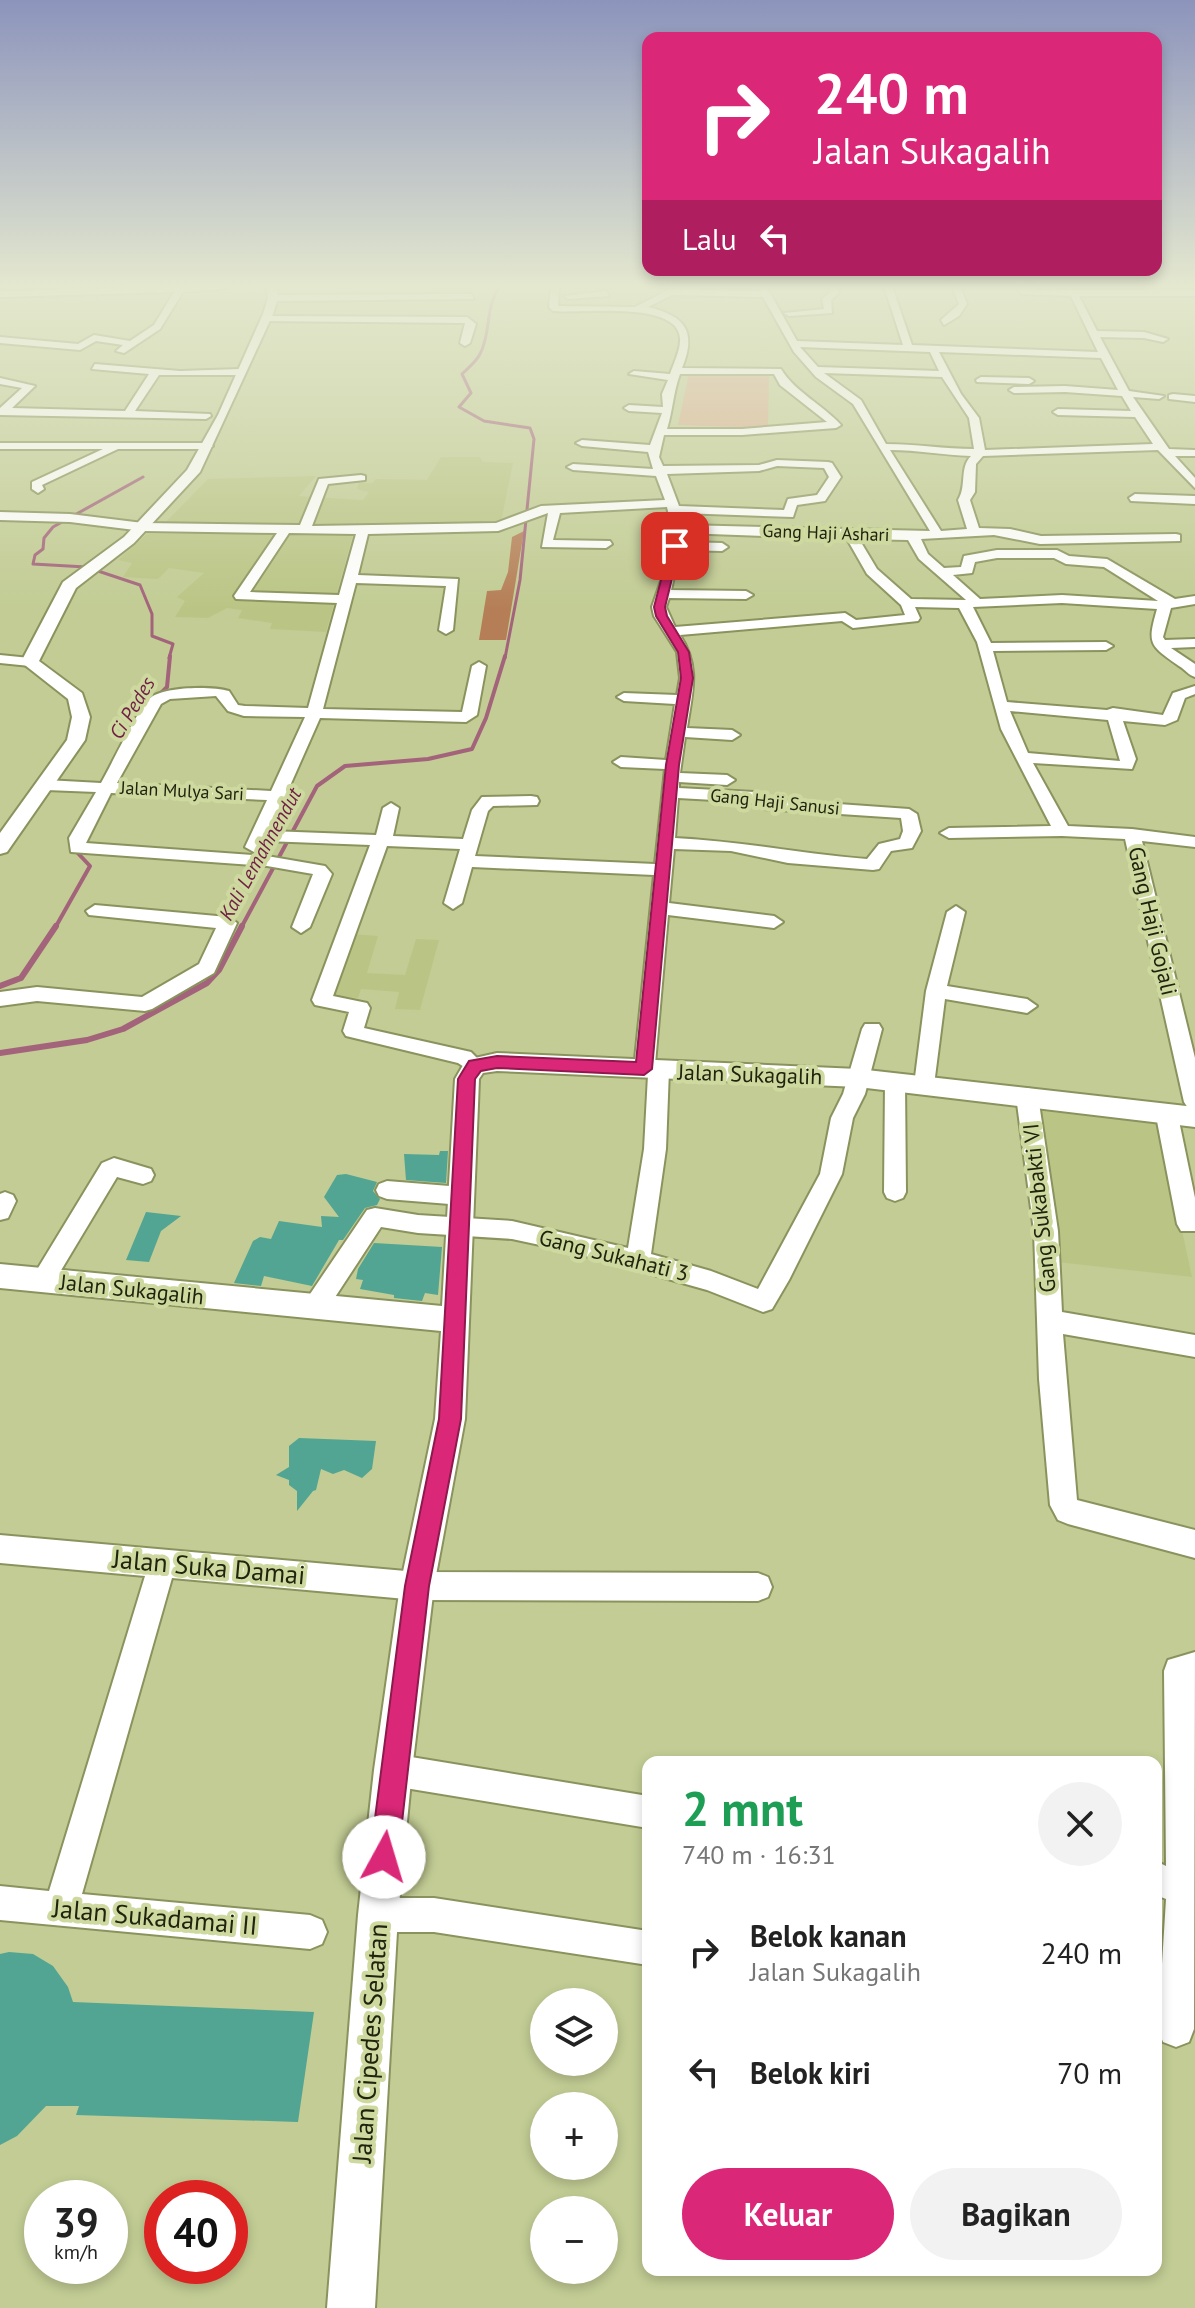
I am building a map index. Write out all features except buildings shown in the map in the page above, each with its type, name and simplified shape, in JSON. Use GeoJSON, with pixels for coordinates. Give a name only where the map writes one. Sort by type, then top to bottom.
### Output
{"type":"FeatureCollection","features":[{"type":"Feature","properties":{"kind":"street"},"geometry":{"type":"LineString","coordinates":[[1,411],[21,394]]}},
{"type":"Feature","properties":{"kind":"street"},"geometry":{"type":"LineString","coordinates":[[127,415],[141,394]]}},
{"type":"Feature","properties":{"kind":"street"},"geometry":{"type":"LineString","coordinates":[[30,662],[69,585],[143,527],[183,479],[193,472],[200,446],[224,394]]}},
{"type":"Feature","properties":{"kind":"street"},"geometry":{"type":"LineString","coordinates":[[638,1261],[653,1164],[650,979],[672,779],[685,700],[687,662],[661,616],[662,594],[668,581],[678,529],[661,471],[653,457],[668,410],[667,394]]}},
{"type":"Feature","properties":{"kind":"street"},"geometry":{"type":"LineString","coordinates":[[582,443],[836,425],[800,394]]}},
{"type":"Feature","properties":{"kind":"street"},"geometry":{"type":"LineString","coordinates":[[846,394],[857,402],[938,535]]}},
{"type":"Feature","properties":{"kind":"street"},"geometry":{"type":"LineString","coordinates":[[955,394],[974,418],[980,453]]}},
{"type":"Feature","properties":{"kind":"street"},"geometry":{"type":"LineString","coordinates":[[1125,394],[1164,449],[1195,485]]}},
{"type":"Feature","properties":{"kind":"street"},"geometry":{"type":"LineString","coordinates":[[1145,394],[1159,396]]}},
{"type":"Feature","properties":{"kind":"street"},"geometry":{"type":"LineString","coordinates":[[1173,397],[1195,399]]}},
{"type":"Feature","properties":{"kind":"street"},"geometry":{"type":"LineString","coordinates":[[629,408],[668,410]]}},
{"type":"Feature","properties":{"kind":"street"},"geometry":{"type":"LineString","coordinates":[[1,411],[31,417],[213,416]]}},
{"type":"Feature","properties":{"kind":"street"},"geometry":{"type":"LineString","coordinates":[[1058,412],[1138,414]]}},
{"type":"Feature","properties":{"kind":"street"},"geometry":{"type":"LineString","coordinates":[[0,436],[11,437],[0,446]]}},
{"type":"Feature","properties":{"kind":"street"},"geometry":{"type":"LineString","coordinates":[[658,439],[722,439]]}},
{"type":"Feature","properties":{"kind":"street"},"geometry":{"type":"LineString","coordinates":[[38,489],[36,484],[55,474],[122,445]]}},
{"type":"Feature","properties":{"kind":"street"},"geometry":{"type":"LineString","coordinates":[[0,446],[200,446]]}},
{"type":"Feature","properties":{"kind":"street"},"geometry":{"type":"LineString","coordinates":[[882,447],[929,447],[941,452],[980,453],[1041,449],[1164,449],[1195,453]]}},
{"type":"Feature","properties":{"kind":"street"},"geometry":{"type":"LineString","coordinates":[[974,532],[965,498],[969,492],[970,463],[980,453]]}},
{"type":"Feature","properties":{"kind":"street"},"geometry":{"type":"LineString","coordinates":[[0,516],[66,518],[143,527],[284,531],[498,527],[524,515],[548,510],[673,506],[789,514],[792,502],[821,498],[835,477],[828,465],[786,463],[759,468],[661,471],[573,467]]}},
{"type":"Feature","properties":{"kind":"street"},"geometry":{"type":"LineString","coordinates":[[304,530],[323,481],[361,478]]}},
{"type":"Feature","properties":{"kind":"street"},"geometry":{"type":"LineString","coordinates":[[1135,498],[1195,500]]}},
{"type":"Feature","properties":{"kind":"street"},"geometry":{"type":"LineString","coordinates":[[548,510],[546,544],[606,544]]}},
{"type":"Feature","properties":{"kind":"street","name":"Gang Haji Ashari"},"geometry":{"type":"LineString","coordinates":[[678,529],[913,536],[974,532],[1032,535],[1040,540],[1176,538]]}},
{"type":"Feature","properties":{"kind":"street"},"geometry":{"type":"LineString","coordinates":[[249,859],[268,836],[277,796],[315,712],[363,530]]}},
{"type":"Feature","properties":{"kind":"street"},"geometry":{"type":"LineString","coordinates":[[284,531],[241,596],[344,599]]}},
{"type":"Feature","properties":{"kind":"street"},"geometry":{"type":"LineString","coordinates":[[670,632],[818,618],[845,617],[853,624],[913,618],[907,603],[872,571],[850,534]]}},
{"type":"Feature","properties":{"kind":"street"},"geometry":{"type":"LineString","coordinates":[[913,536],[915,544],[940,572],[961,583],[986,647],[1001,706],[1023,757],[1062,831]]}},
{"type":"Feature","properties":{"kind":"street"},"geometry":{"type":"LineString","coordinates":[[675,546],[722,547]]}},
{"type":"Feature","properties":{"kind":"street"},"geometry":{"type":"LineString","coordinates":[[940,572],[967,570],[969,559],[992,554],[1057,554],[1066,560],[1107,563],[1167,604]]}},
{"type":"Feature","properties":{"kind":"street"},"geometry":{"type":"LineString","coordinates":[[351,579],[450,581],[453,583],[446,630]]}},
{"type":"Feature","properties":{"kind":"street"},"geometry":{"type":"LineString","coordinates":[[662,594],[746,595]]}},
{"type":"Feature","properties":{"kind":"street"},"geometry":{"type":"LineString","coordinates":[[971,609],[1062,599],[1167,604],[1195,600]]}},
{"type":"Feature","properties":{"kind":"street"},"geometry":{"type":"LineString","coordinates":[[907,603],[971,609],[1011,617]]}},
{"type":"Feature","properties":{"kind":"street"},"geometry":{"type":"LineString","coordinates":[[1167,604],[1156,637],[1174,660],[1191,667],[1195,673]]}},
{"type":"Feature","properties":{"kind":"street"},"geometry":{"type":"LineString","coordinates":[[1159,644],[1195,643]]}},
{"type":"Feature","properties":{"kind":"street"},"geometry":{"type":"LineString","coordinates":[[986,647],[1106,646]]}},
{"type":"Feature","properties":{"kind":"street"},"geometry":{"type":"LineString","coordinates":[[0,659],[30,662],[70,691],[80,706],[80,731],[76,740],[0,848]]}},
{"type":"Feature","properties":{"kind":"street"},"geometry":{"type":"LineString","coordinates":[[301,927],[323,874],[321,870],[249,859],[77,848],[78,838],[155,701],[180,694],[221,693],[233,708],[244,711],[467,717],[479,666]]}},
{"type":"Feature","properties":{"kind":"street"},"geometry":{"type":"LineString","coordinates":[[1001,706],[1113,713],[1144,720],[1165,720],[1172,717],[1174,701],[1179,695],[1195,690]]}},
{"type":"Feature","properties":{"kind":"street"},"geometry":{"type":"LineString","coordinates":[[624,697],[685,700]]}},
{"type":"Feature","properties":{"kind":"street"},"geometry":{"type":"LineString","coordinates":[[1023,757],[1126,766],[1128,759],[1113,713]]}},
{"type":"Feature","properties":{"kind":"street"},"geometry":{"type":"LineString","coordinates":[[680,732],[732,735]]}},
{"type":"Feature","properties":{"kind":"street"},"geometry":{"type":"LineString","coordinates":[[621,762],[672,779],[727,780]]}},
{"type":"Feature","properties":{"kind":"street","name":"Gang Haji Sanusi"},"geometry":{"type":"LineString","coordinates":[[665,843],[731,846],[788,858],[873,865],[877,852],[883,847],[906,844],[912,831],[909,814],[764,804],[754,797],[672,779]]}},
{"type":"Feature","properties":{"kind":"street","name":"Jalan Mulya Sari"},"geometry":{"type":"LineString","coordinates":[[46,785],[277,796]]}},
{"type":"Feature","properties":{"kind":"street"},"geometry":{"type":"LineString","coordinates":[[453,903],[480,810],[488,801],[531,801]]}},
{"type":"Feature","properties":{"kind":"street"},"geometry":{"type":"LineString","coordinates":[[381,841],[391,808]]}},
{"type":"Feature","properties":{"kind":"street"},"geometry":{"type":"LineString","coordinates":[[949,833],[1062,831],[1132,834],[1195,842]]}},
{"type":"Feature","properties":{"kind":"street","name":"Gang Haji Gojali"},"geometry":{"type":"LineString","coordinates":[[1132,834],[1195,1102]]}},
{"type":"Feature","properties":{"kind":"street"},"geometry":{"type":"LineString","coordinates":[[268,836],[381,841],[662,870]]}},
{"type":"Feature","properties":{"kind":"street","name":"Jalan Sukagalih"},"geometry":{"type":"LineString","coordinates":[[381,841],[322,1000],[360,1008],[353,1031],[359,1034],[464,1057],[475,1066],[497,1062],[858,1078],[1195,1117]]}},
{"type":"Feature","properties":{"kind":"street"},"geometry":{"type":"LineString","coordinates":[[660,908],[774,922]]}},
{"type":"Feature","properties":{"kind":"street"},"geometry":{"type":"LineString","coordinates":[[0,999],[33,994],[137,1005],[150,1003],[207,968],[228,923],[95,911]]}},
{"type":"Feature","properties":{"kind":"street"},"geometry":{"type":"LineString","coordinates":[[924,1085],[936,991],[956,912]]}},
{"type":"Feature","properties":{"kind":"street"},"geometry":{"type":"LineString","coordinates":[[936,991],[1027,1006]]}},
{"type":"Feature","properties":{"kind":"street"},"geometry":{"type":"LineString","coordinates":[[858,1078],[872,1029]]}},
{"type":"Feature","properties":{"kind":"street","name":"Jalan Cipedes Selatan"},"geometry":{"type":"LineString","coordinates":[[351,2308],[378,1915],[417,1586],[450,1419],[467,1079],[475,1066]]}},
{"type":"Feature","properties":{"kind":"street","name":"Gang Sukahati 3"},"geometry":{"type":"LineString","coordinates":[[315,1307],[375,1217],[418,1224],[512,1230],[568,1241],[711,1281],[763,1302],[831,1174],[842,1118],[858,1078]]}},
{"type":"Feature","properties":{"kind":"street"},"geometry":{"type":"LineString","coordinates":[[895,1083],[895,1192]]}},
{"type":"Feature","properties":{"kind":"street","name":"Gang Sukabakti VI"},"geometry":{"type":"LineString","coordinates":[[1027,1096],[1046,1231],[1062,1499],[1068,1511],[1195,1544]]}},
{"type":"Feature","properties":{"kind":"street"},"geometry":{"type":"LineString","coordinates":[[1167,1116],[1189,1224]]}},
{"type":"Feature","properties":{"kind":"street"},"geometry":{"type":"LineString","coordinates":[[43,1280],[110,1169],[143,1175]]}},
{"type":"Feature","properties":{"kind":"street"},"geometry":{"type":"LineString","coordinates":[[387,1190],[462,1196]]}},
{"type":"Feature","properties":{"kind":"street","name":"Jalan Sukagalih"},"geometry":{"type":"LineString","coordinates":[[0,1276],[455,1320]]}},
{"type":"Feature","properties":{"kind":"street"},"geometry":{"type":"LineString","coordinates":[[1050,1321],[1195,1346]]}},
{"type":"Feature","properties":{"kind":"street","name":"Jalan Suka Damai"},"geometry":{"type":"LineString","coordinates":[[0,1549],[417,1586],[758,1587]]}},
{"type":"Feature","properties":{"kind":"street"},"geometry":{"type":"LineString","coordinates":[[61,1908],[163,1562]]}},
{"type":"Feature","properties":{"kind":"street"},"geometry":{"type":"LineString","coordinates":[[1176,2029],[1179,1671],[1195,1667]]}},
{"type":"Feature","properties":{"kind":"street"},"geometry":{"type":"LineString","coordinates":[[393,1770],[642,1811]]}},
{"type":"Feature","properties":{"kind":"street","name":"Jalan Sukadamai II"},"geometry":{"type":"LineString","coordinates":[[0,1903],[310,1932]]}},
{"type":"Feature","properties":{"kind":"street"},"geometry":{"type":"LineString","coordinates":[[378,1915],[434,1915],[642,1947]]}},
{"type":"Feature","properties":{"kind":"shaded area"},"geometry":{"type":"Polygon","coordinates":[[[685,394],[769,394],[768,428],[678,425],[685,394]]]}},
{"type":"Feature","properties":{"kind":"shaded area"},"geometry":{"type":"Polygon","coordinates":[[[441,457],[480,457],[483,462],[513,463],[501,522],[356,528],[162,526],[208,479],[316,476],[299,496],[363,500],[369,492],[357,489],[359,483],[372,483],[376,479],[427,480],[441,457]]]}},
{"type":"Feature","properties":{"kind":"shaded area"},"geometry":{"type":"Polygon","coordinates":[[[524,531],[506,640],[479,640],[487,591],[501,590],[508,572],[512,537],[524,531]]]}},
{"type":"Feature","properties":{"kind":"shaded area"},"geometry":{"type":"Polygon","coordinates":[[[147,534],[353,534],[326,632],[270,629],[272,623],[238,618],[242,610],[227,608],[208,618],[175,617],[185,601],[177,597],[204,573],[169,568],[158,579],[123,577],[132,563],[118,560],[147,534]]]}},
{"type":"Feature","properties":{"kind":"shaded area"},"geometry":{"type":"Polygon","coordinates":[[[351,934],[378,936],[367,973],[405,975],[416,939],[439,940],[420,1010],[395,1009],[399,992],[361,989],[358,998],[330,996],[351,934]]]}},
{"type":"Feature","properties":{"kind":"shaded area"},"geometry":{"type":"Polygon","coordinates":[[[1021,1109],[1159,1123],[1192,1277],[1039,1260],[1021,1109]]]}},
{"type":"Feature","properties":{"kind":"waterway","name":"Kali Lemahnendut"},"geometry":{"type":"LineString","coordinates":[[470,394],[459,407],[484,421],[530,428],[534,439],[520,580],[505,658]]}},
{"type":"Feature","properties":{"kind":"waterway","name":"Ci Pedes"},"geometry":{"type":"LineString","coordinates":[[143,477],[53,527],[44,538],[43,549],[35,555],[33,564],[86,567],[140,585],[152,614],[152,636],[173,644],[169,658]]}},
{"type":"Feature","properties":{"kind":"waterway","name":"Ci Pedes"},"geometry":{"type":"LineString","coordinates":[[157,697],[167,687],[170,656]]}},
{"type":"Feature","properties":{"kind":"waterway","name":"Kali Lemahnendut"},"geometry":{"type":"LineString","coordinates":[[241,928],[317,786],[345,766],[428,759],[472,749],[486,718],[505,656]]}},
{"type":"Feature","properties":{"kind":"waterway","name":"Ci Pedes"},"geometry":{"type":"LineString","coordinates":[[55,928],[90,866],[73,848]]}},
{"type":"Feature","properties":{"kind":"waterway","name":"Ci Pedes"},"geometry":{"type":"LineString","coordinates":[[0,986],[21,978],[56,926]]}},
{"type":"Feature","properties":{"kind":"waterway","name":"Kali Lemahnendut"},"geometry":{"type":"LineString","coordinates":[[0,1053],[87,1040],[123,1029],[207,983],[219,970],[242,926]]}},
{"type":"Feature","properties":{"kind":"route"},"geometry":{"type":"LineString","coordinates":[[384,1857],[417,1586],[450,1419],[467,1079],[475,1066],[497,1062],[644,1069],[650,979],[660,919],[673,765],[687,678],[684,652],[661,616],[659,607],[675,546]]}}]}
